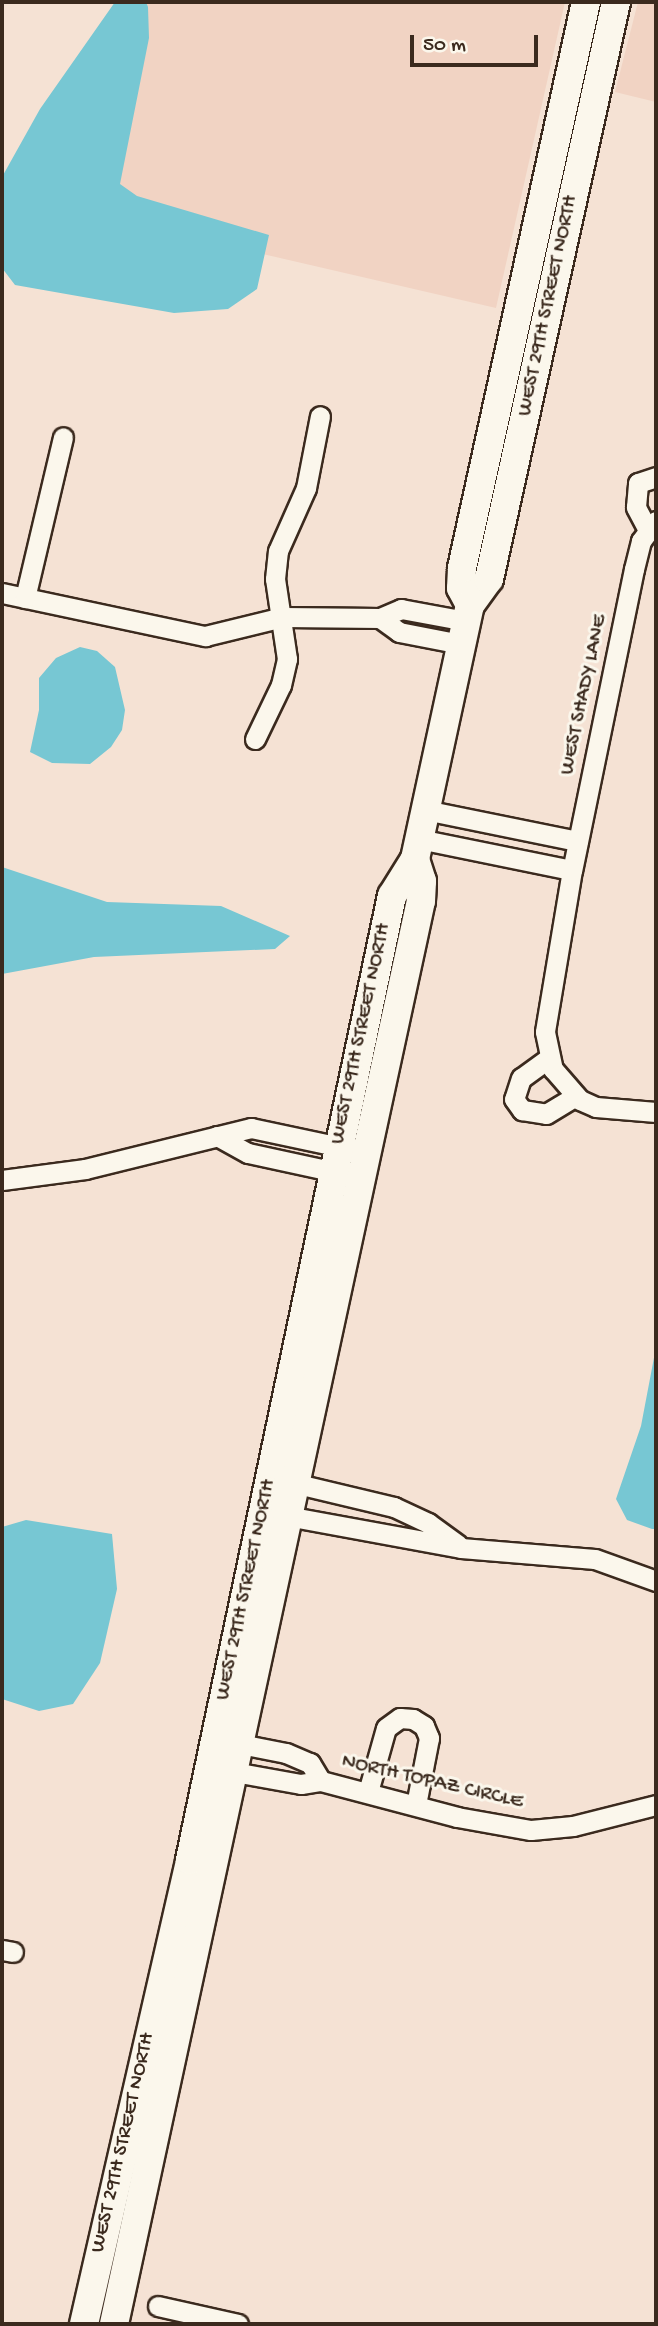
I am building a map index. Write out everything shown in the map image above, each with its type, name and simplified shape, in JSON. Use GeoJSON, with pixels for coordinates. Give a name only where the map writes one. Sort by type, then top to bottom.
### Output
{"type":"FeatureCollection","features":[{"type":"Feature","properties":{"kind":"main road","name":"WEST 29TH STREET NORTH"},"geometry":{"type":"LineString","coordinates":[[114,2324],[138,2146],[276,1514],[349,1161],[421,901],[422,881],[417,849],[466,623],[489,579],[556,205],[586,2]]}},
{"type":"Feature","properties":{"kind":"main road","name":"WEST 29TH STREET NORTH"},"geometry":{"type":"LineString","coordinates":[[556,205],[616,2]]}},
{"type":"Feature","properties":{"kind":"main road","name":"WEST 29TH STREET NORTH"},"geometry":{"type":"LineString","coordinates":[[84,2324],[138,2146]]}},
{"type":"Feature","properties":{"kind":"street"},"geometry":{"type":"LineString","coordinates":[[255,739],[281,685],[287,659],[283,617],[275,579],[278,551],[306,488],[320,416]]}},
{"type":"Feature","properties":{"kind":"street"},"geometry":{"type":"LineString","coordinates":[[25,598],[63,437]]}},
{"type":"Feature","properties":{"kind":"street"},"geometry":{"type":"LineString","coordinates":[[652,526],[636,507],[638,483],[656,477]]}},
{"type":"Feature","properties":{"kind":"street","name":"WEST SHADY LANE"},"geometry":{"type":"LineString","coordinates":[[549,1058],[547,1010],[572,870],[634,569],[652,526]]}},
{"type":"Feature","properties":{"kind":"street"},"geometry":{"type":"LineString","coordinates":[[2,593],[205,636],[283,617],[380,618],[401,609],[466,623]]}},
{"type":"Feature","properties":{"kind":"street"},"geometry":{"type":"LineString","coordinates":[[425,810],[578,841]]}},
{"type":"Feature","properties":{"kind":"street"},"geometry":{"type":"LineString","coordinates":[[417,849],[572,870]]}},
{"type":"Feature","properties":{"kind":"street"},"geometry":{"type":"LineString","coordinates":[[576,1096],[546,1114],[522,1110],[514,1099],[521,1078],[549,1058],[576,1096],[596,1107],[656,1112]]}},
{"type":"Feature","properties":{"kind":"street"},"geometry":{"type":"LineString","coordinates":[[2,1180],[85,1170],[251,1128],[285,1135],[349,1161]]}},
{"type":"Feature","properties":{"kind":"street"},"geometry":{"type":"LineString","coordinates":[[279,1160],[285,1135]]}},
{"type":"Feature","properties":{"kind":"street"},"geometry":{"type":"LineString","coordinates":[[216,1136],[248,1153],[279,1160],[349,1161]]}},
{"type":"Feature","properties":{"kind":"street"},"geometry":{"type":"LineString","coordinates":[[283,1481],[394,1507],[428,1523],[461,1548]]}},
{"type":"Feature","properties":{"kind":"street"},"geometry":{"type":"LineString","coordinates":[[276,1514],[461,1548],[595,1559],[656,1581]]}},
{"type":"Feature","properties":{"kind":"street"},"geometry":{"type":"LineString","coordinates":[[368,1792],[386,1728],[400,1718],[413,1719],[424,1726],[429,1738],[416,1805]]}},
{"type":"Feature","properties":{"kind":"street","name":"NORTH TOPAZ CIRCLE"},"geometry":{"type":"LineString","coordinates":[[226,1741],[310,1763],[321,1781]]}},
{"type":"Feature","properties":{"kind":"street","name":"NORTH TOPAZ CIRCLE"},"geometry":{"type":"LineString","coordinates":[[220,1769],[301,1784],[321,1781],[531,1830],[573,1826],[656,1805]]}},
{"type":"Feature","properties":{"kind":"street"},"geometry":{"type":"LineString","coordinates":[[158,2306],[237,2324]]}},
{"type":"Feature","properties":{"kind":"shaded area"},"geometry":{"type":"Polygon","coordinates":[[[137,2],[565,2],[496,308],[90,214],[137,2]]]}},
{"type":"Feature","properties":{"kind":"shaded area"},"geometry":{"type":"Polygon","coordinates":[[[638,2],[656,2],[656,102],[615,92],[638,2]]]}},
{"type":"Feature","properties":{"kind":"water"},"geometry":{"type":"Polygon","coordinates":[[[115,2],[146,2],[149,38],[120,184],[137,196],[269,235],[257,289],[228,309],[174,313],[15,285],[2,268],[2,177],[40,109],[115,2]]]}},
{"type":"Feature","properties":{"kind":"water"},"geometry":{"type":"Polygon","coordinates":[[[80,647],[97,651],[115,667],[125,710],[122,730],[111,747],[90,764],[52,763],[30,752],[39,710],[39,678],[56,658],[80,647]]]}},
{"type":"Feature","properties":{"kind":"water"},"geometry":{"type":"Polygon","coordinates":[[[2,867],[107,902],[221,906],[290,936],[275,949],[94,957],[2,974],[2,867]]]}},
{"type":"Feature","properties":{"kind":"water"},"geometry":{"type":"Polygon","coordinates":[[[656,1347],[656,1529],[652,1529],[627,1520],[616,1499],[641,1426],[656,1347]]]}},
{"type":"Feature","properties":{"kind":"water"},"geometry":{"type":"Polygon","coordinates":[[[26,1520],[112,1534],[117,1589],[100,1663],[73,1704],[39,1711],[2,1699],[2,1527],[26,1520]]]}}]}
